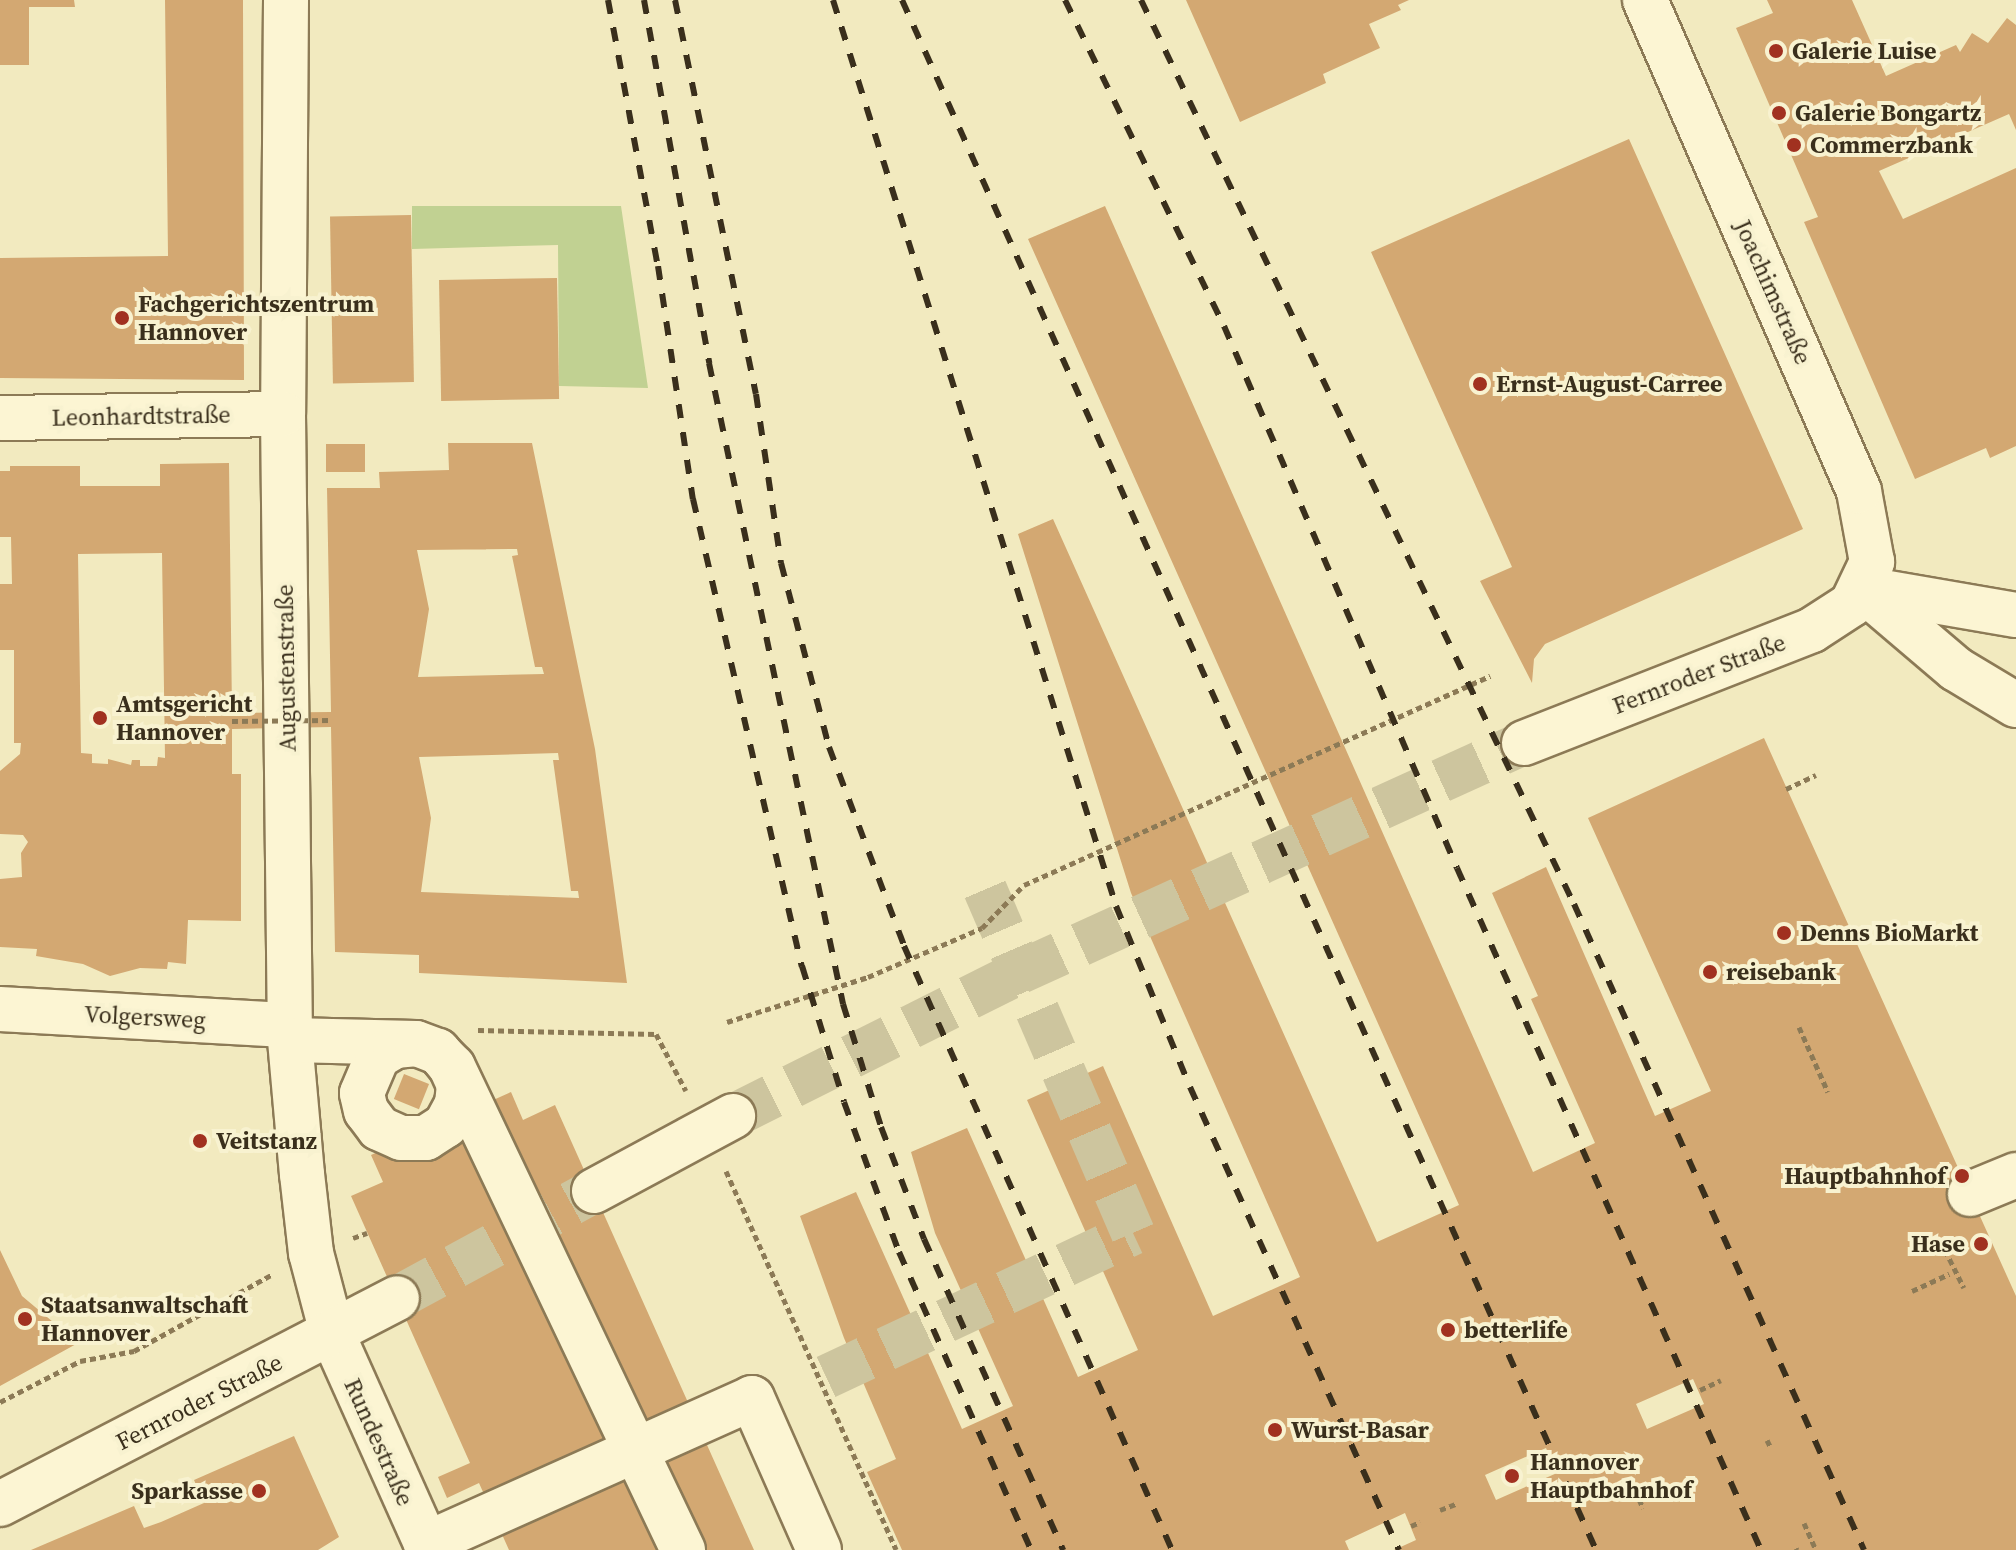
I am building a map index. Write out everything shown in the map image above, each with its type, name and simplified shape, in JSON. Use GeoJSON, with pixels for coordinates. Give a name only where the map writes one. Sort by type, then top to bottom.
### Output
{"type":"FeatureCollection","features":[{"type":"Feature","properties":{"kind":"street","name":"Augustenstraße"},"geometry":{"type":"LineString","coordinates":[[286,0],[283,414],[290,1032],[311,1253],[332,1333]]}},
{"type":"Feature","properties":{"kind":"street","name":"Joachimstraße"},"geometry":{"type":"LineString","coordinates":[[1645,0],[1859,491],[1872,562],[1862,589]]}},
{"type":"Feature","properties":{"kind":"street","name":"Leonhardtstraße"},"geometry":{"type":"LineString","coordinates":[[0,418],[283,414]]}},
{"type":"Feature","properties":{"kind":"street"},"geometry":{"type":"LineString","coordinates":[[1862,589],[2016,615]]}},
{"type":"Feature","properties":{"kind":"street"},"geometry":{"type":"LineString","coordinates":[[1862,589],[1983,690],[2016,705]]}},
{"type":"Feature","properties":{"kind":"street","name":"Fernroder Straße"},"geometry":{"type":"LineString","coordinates":[[1524,743],[1812,630],[1838,615],[1862,589]]}},
{"type":"Feature","properties":{"kind":"street","name":"Volgersweg"},"geometry":{"type":"LineString","coordinates":[[0,1009],[416,1043],[438,1051],[444,1059],[451,1067],[459,1085],[457,1104],[446,1125],[426,1138],[401,1138],[379,1128],[366,1111],[362,1093],[377,1057],[395,1046],[417,1044],[438,1052],[446,1060],[453,1067],[683,1550]]}},
{"type":"Feature","properties":{"kind":"street"},"geometry":{"type":"LineString","coordinates":[[594,1191],[720,1123]]}},
{"type":"Feature","properties":{"kind":"street"},"geometry":{"type":"LineString","coordinates":[[1970,1194],[2016,1175]]}},
{"type":"Feature","properties":{"kind":"street","name":"Fernroder Straße"},"geometry":{"type":"LineString","coordinates":[[0,1504],[397,1298]]}},
{"type":"Feature","properties":{"kind":"street","name":"Rundestraße"},"geometry":{"type":"LineString","coordinates":[[332,1333],[428,1547]]}},
{"type":"Feature","properties":{"kind":"street"},"geometry":{"type":"LineString","coordinates":[[428,1547],[752,1398],[819,1550]]}},
{"type":"Feature","properties":{"kind":"path"},"geometry":{"type":"LineString","coordinates":[[727,1022],[868,977],[982,928],[1024,885],[1490,676]]}},
{"type":"Feature","properties":{"kind":"path"},"geometry":{"type":"LineString","coordinates":[[232,721],[331,720]]}},
{"type":"Feature","properties":{"kind":"path"},"geometry":{"type":"LineString","coordinates":[[1786,789],[1816,775]]}},
{"type":"Feature","properties":{"kind":"path"},"geometry":{"type":"LineString","coordinates":[[1799,1027],[1828,1092]]}},
{"type":"Feature","properties":{"kind":"path"},"geometry":{"type":"LineString","coordinates":[[465,1029],[656,1034],[720,1123],[896,1550]]}},
{"type":"Feature","properties":{"kind":"path"},"geometry":{"type":"LineString","coordinates":[[0,1402],[80,1361],[134,1351],[311,1253],[367,1233]]}},
{"type":"Feature","properties":{"kind":"path"},"geometry":{"type":"LineString","coordinates":[[1945,1250],[1964,1288]]}},
{"type":"Feature","properties":{"kind":"path"},"geometry":{"type":"LineString","coordinates":[[1912,1291],[1949,1274]]}},
{"type":"Feature","properties":{"kind":"path"},"geometry":{"type":"LineString","coordinates":[[1707,1387],[1699,1390],[1721,1380]]}},
{"type":"Feature","properties":{"kind":"path"},"geometry":{"type":"LineString","coordinates":[[1767,1440],[1771,1448]]}},
{"type":"Feature","properties":{"kind":"path"},"geometry":{"type":"LineString","coordinates":[[1639,1499],[1643,1508]]}},
{"type":"Feature","properties":{"kind":"path"},"geometry":{"type":"LineString","coordinates":[[1440,1510],[1456,1504]]}},
{"type":"Feature","properties":{"kind":"path"},"geometry":{"type":"LineString","coordinates":[[1411,1526],[1420,1522]]}},
{"type":"Feature","properties":{"kind":"path"},"geometry":{"type":"LineString","coordinates":[[1804,1523],[1816,1550]]}},
{"type":"Feature","properties":{"kind":"green space"},"geometry":{"type":"Polygon","coordinates":[[[412,206],[621,206],[648,388],[559,386],[558,245],[412,249],[412,206]]]}},
{"type":"Feature","properties":{"kind":"building"},"geometry":{"type":"Polygon","coordinates":[[[0,0],[74,0],[75,7],[29,7],[29,65],[0,65],[0,0]]]}},
{"type":"Feature","properties":{"kind":"building","name":"Fachgerichtszentrum Hannover"},"geometry":{"type":"Polygon","coordinates":[[[165,0],[243,0],[244,380],[0,378],[0,258],[168,256],[165,0]]]}},
{"type":"Feature","properties":{"kind":"building"},"geometry":{"type":"Polygon","coordinates":[[[1186,0],[1409,0],[1398,5],[1401,10],[1369,24],[1380,48],[1323,74],[1326,83],[1240,122],[1186,0]]]}},
{"type":"Feature","properties":{"kind":"building"},"geometry":{"type":"Polygon","coordinates":[[[1767,0],[1852,0],[1886,76],[1956,45],[1960,52],[1972,33],[1988,43],[2007,18],[2016,25],[2016,130],[2009,114],[1879,171],[1903,219],[2016,168],[2016,446],[1990,458],[1986,448],[1915,479],[1804,222],[1818,217],[1736,28],[1773,13],[1767,0]]]}},
{"type":"Feature","properties":{"kind":"building","name":"Ernst-August-Carree"},"geometry":{"type":"Polygon","coordinates":[[[1629,139],[1803,529],[1545,644],[1534,659],[1532,683],[1480,581],[1512,567],[1371,252],[1629,139]]]}},
{"type":"Feature","properties":{"kind":"building"},"geometry":{"type":"Polygon","coordinates":[[[1105,206],[1533,1172],[1595,1143],[1531,999],[1538,996],[1492,893],[1546,867],[1655,1116],[1711,1091],[1588,818],[1764,738],[2016,1296],[2016,1550],[1394,1550],[1416,1540],[1405,1513],[1345,1541],[1349,1550],[902,1550],[867,1472],[896,1459],[844,1338],[800,1216],[856,1192],[962,1429],[1013,1406],[935,1233],[911,1152],[967,1128],[1078,1377],[1138,1350],[1027,1100],[1103,1066],[1213,1316],[1300,1277],[1131,893],[1018,534],[1053,519],[1377,1242],[1459,1205],[1028,239],[1105,206]],[[1693,1379],[1636,1404],[1647,1429],[1704,1404],[1693,1379]],[[1546,1448],[1485,1475],[1496,1500],[1557,1473],[1546,1448]]]}},
{"type":"Feature","properties":{"kind":"building"},"geometry":{"type":"Polygon","coordinates":[[[411,215],[414,382],[333,383],[330,216],[411,215]]]}},
{"type":"Feature","properties":{"kind":"building"},"geometry":{"type":"Polygon","coordinates":[[[557,278],[559,399],[441,401],[439,280],[557,278]]]}},
{"type":"Feature","properties":{"kind":"building"},"geometry":{"type":"Polygon","coordinates":[[[448,443],[532,443],[595,749],[627,983],[419,973],[419,955],[335,952],[331,727],[232,729],[232,774],[241,774],[241,921],[188,920],[186,964],[168,962],[167,969],[140,968],[110,976],[83,964],[36,956],[37,949],[0,947],[0,879],[22,877],[21,853],[28,842],[23,835],[0,834],[0,771],[20,754],[21,743],[14,743],[14,650],[0,650],[0,584],[12,584],[11,537],[0,537],[0,471],[10,471],[10,466],[80,466],[80,486],[160,486],[160,464],[229,463],[232,713],[331,712],[327,488],[380,488],[379,472],[449,470],[448,443]],[[517,549],[417,550],[429,609],[418,677],[544,674],[542,667],[535,667],[512,556],[518,555],[517,549]],[[162,553],[78,554],[81,753],[92,754],[92,763],[108,764],[108,759],[131,765],[132,760],[140,760],[140,766],[157,766],[158,757],[165,758],[162,553]],[[558,753],[419,757],[431,818],[421,892],[579,898],[578,891],[571,891],[553,760],[559,760],[558,753]]]}},
{"type":"Feature","properties":{"kind":"building"},"geometry":{"type":"Polygon","coordinates":[[[326,444],[365,444],[365,472],[326,472],[326,444]]]}},
{"type":"Feature","properties":{"kind":"building"},"geometry":{"type":"Polygon","coordinates":[[[404,1074],[429,1084],[419,1109],[394,1099],[404,1074]]]}},
{"type":"Feature","properties":{"kind":"building"},"geometry":{"type":"Polygon","coordinates":[[[511,1092],[523,1120],[555,1105],[754,1550],[509,1550],[479,1483],[447,1498],[438,1477],[470,1463],[351,1196],[383,1182],[371,1155],[511,1092]]]}},
{"type":"Feature","properties":{"kind":"building","name":"Staatsanwaltschaft Hannover"},"geometry":{"type":"Polygon","coordinates":[[[0,1250],[22,1296],[78,1343],[0,1386],[0,1250]]]}},
{"type":"Feature","properties":{"kind":"building","name":"Sparkasse"},"geometry":{"type":"Polygon","coordinates":[[[294,1436],[339,1537],[318,1550],[31,1550],[134,1506],[144,1528],[161,1522],[204,1503],[194,1480],[294,1436]]]}},
{"type":"Feature","properties":{"kind":"tunnel"},"geometry":{"type":"LineString","coordinates":[[733,1116],[1020,972],[1524,743]]}},
{"type":"Feature","properties":{"kind":"tunnel"},"geometry":{"type":"LineString","coordinates":[[826,1377],[1133,1233],[978,873]]}},
{"type":"Feature","properties":{"kind":"tunnel"},"geometry":{"type":"LineString","coordinates":[[397,1298],[594,1191]]}},
{"type":"Feature","properties":{"kind":"railway"},"geometry":{"type":"LineString","coordinates":[[608,0],[658,266],[693,499],[802,966],[844,1102],[899,1252],[1031,1550]]}},
{"type":"Feature","properties":{"kind":"railway"},"geometry":{"type":"LineString","coordinates":[[644,0],[709,363],[843,1004],[881,1127],[924,1239],[1063,1550]]}},
{"type":"Feature","properties":{"kind":"railway"},"geometry":{"type":"LineString","coordinates":[[675,0],[756,394],[781,563],[829,747],[904,946],[1172,1550]]}},
{"type":"Feature","properties":{"kind":"railway"},"geometry":{"type":"LineString","coordinates":[[833,0],[1116,906],[1190,1087],[1399,1550]]}},
{"type":"Feature","properties":{"kind":"railway"},"geometry":{"type":"LineString","coordinates":[[902,0],[1596,1550]]}},
{"type":"Feature","properties":{"kind":"railway"},"geometry":{"type":"LineString","coordinates":[[1065,0],[1224,326],[1457,868],[1761,1550]]}},
{"type":"Feature","properties":{"kind":"railway"},"geometry":{"type":"LineString","coordinates":[[1141,0],[1574,904],[1864,1550]]}},
{"type":"Feature","properties":{"kind":"place","name":"Galerie Luise"},"geometry":{"type":"Point","coordinates":[1776,51]}},
{"type":"Feature","properties":{"kind":"place","name":"Galerie Bongartz"},"geometry":{"type":"Point","coordinates":[1779,113]}},
{"type":"Feature","properties":{"kind":"place","name":"Commerzbank"},"geometry":{"type":"Point","coordinates":[1794,145]}},
{"type":"Feature","properties":{"kind":"place","name":"Fachgerichtszentrum Hannover"},"geometry":{"type":"Point","coordinates":[122,318]}},
{"type":"Feature","properties":{"kind":"place","name":"Ernst-August-Carree"},"geometry":{"type":"Point","coordinates":[1480,384]}},
{"type":"Feature","properties":{"kind":"place","name":"Amtsgericht Hannover"},"geometry":{"type":"Point","coordinates":[100,718]}},
{"type":"Feature","properties":{"kind":"place","name":"Denns BioMarkt"},"geometry":{"type":"Point","coordinates":[1784,933]}},
{"type":"Feature","properties":{"kind":"place","name":"reisebank"},"geometry":{"type":"Point","coordinates":[1710,972]}},
{"type":"Feature","properties":{"kind":"place","name":"Veitstanz"},"geometry":{"type":"Point","coordinates":[200,1141]}},
{"type":"Feature","properties":{"kind":"place","name":"Hauptbahnhof"},"geometry":{"type":"Point","coordinates":[1962,1176]}},
{"type":"Feature","properties":{"kind":"place","name":"Hase"},"geometry":{"type":"Point","coordinates":[1981,1244]}},
{"type":"Feature","properties":{"kind":"place","name":"Staatsanwaltschaft Hannover"},"geometry":{"type":"Point","coordinates":[25,1319]}},
{"type":"Feature","properties":{"kind":"place","name":"betterlife"},"geometry":{"type":"Point","coordinates":[1448,1330]}},
{"type":"Feature","properties":{"kind":"place","name":"Wurst-Basar"},"geometry":{"type":"Point","coordinates":[1275,1430]}},
{"type":"Feature","properties":{"kind":"place","name":"Hannover Hauptbahnhof"},"geometry":{"type":"Point","coordinates":[1512,1476]}},
{"type":"Feature","properties":{"kind":"place","name":"Sparkasse"},"geometry":{"type":"Point","coordinates":[259,1491]}}]}
